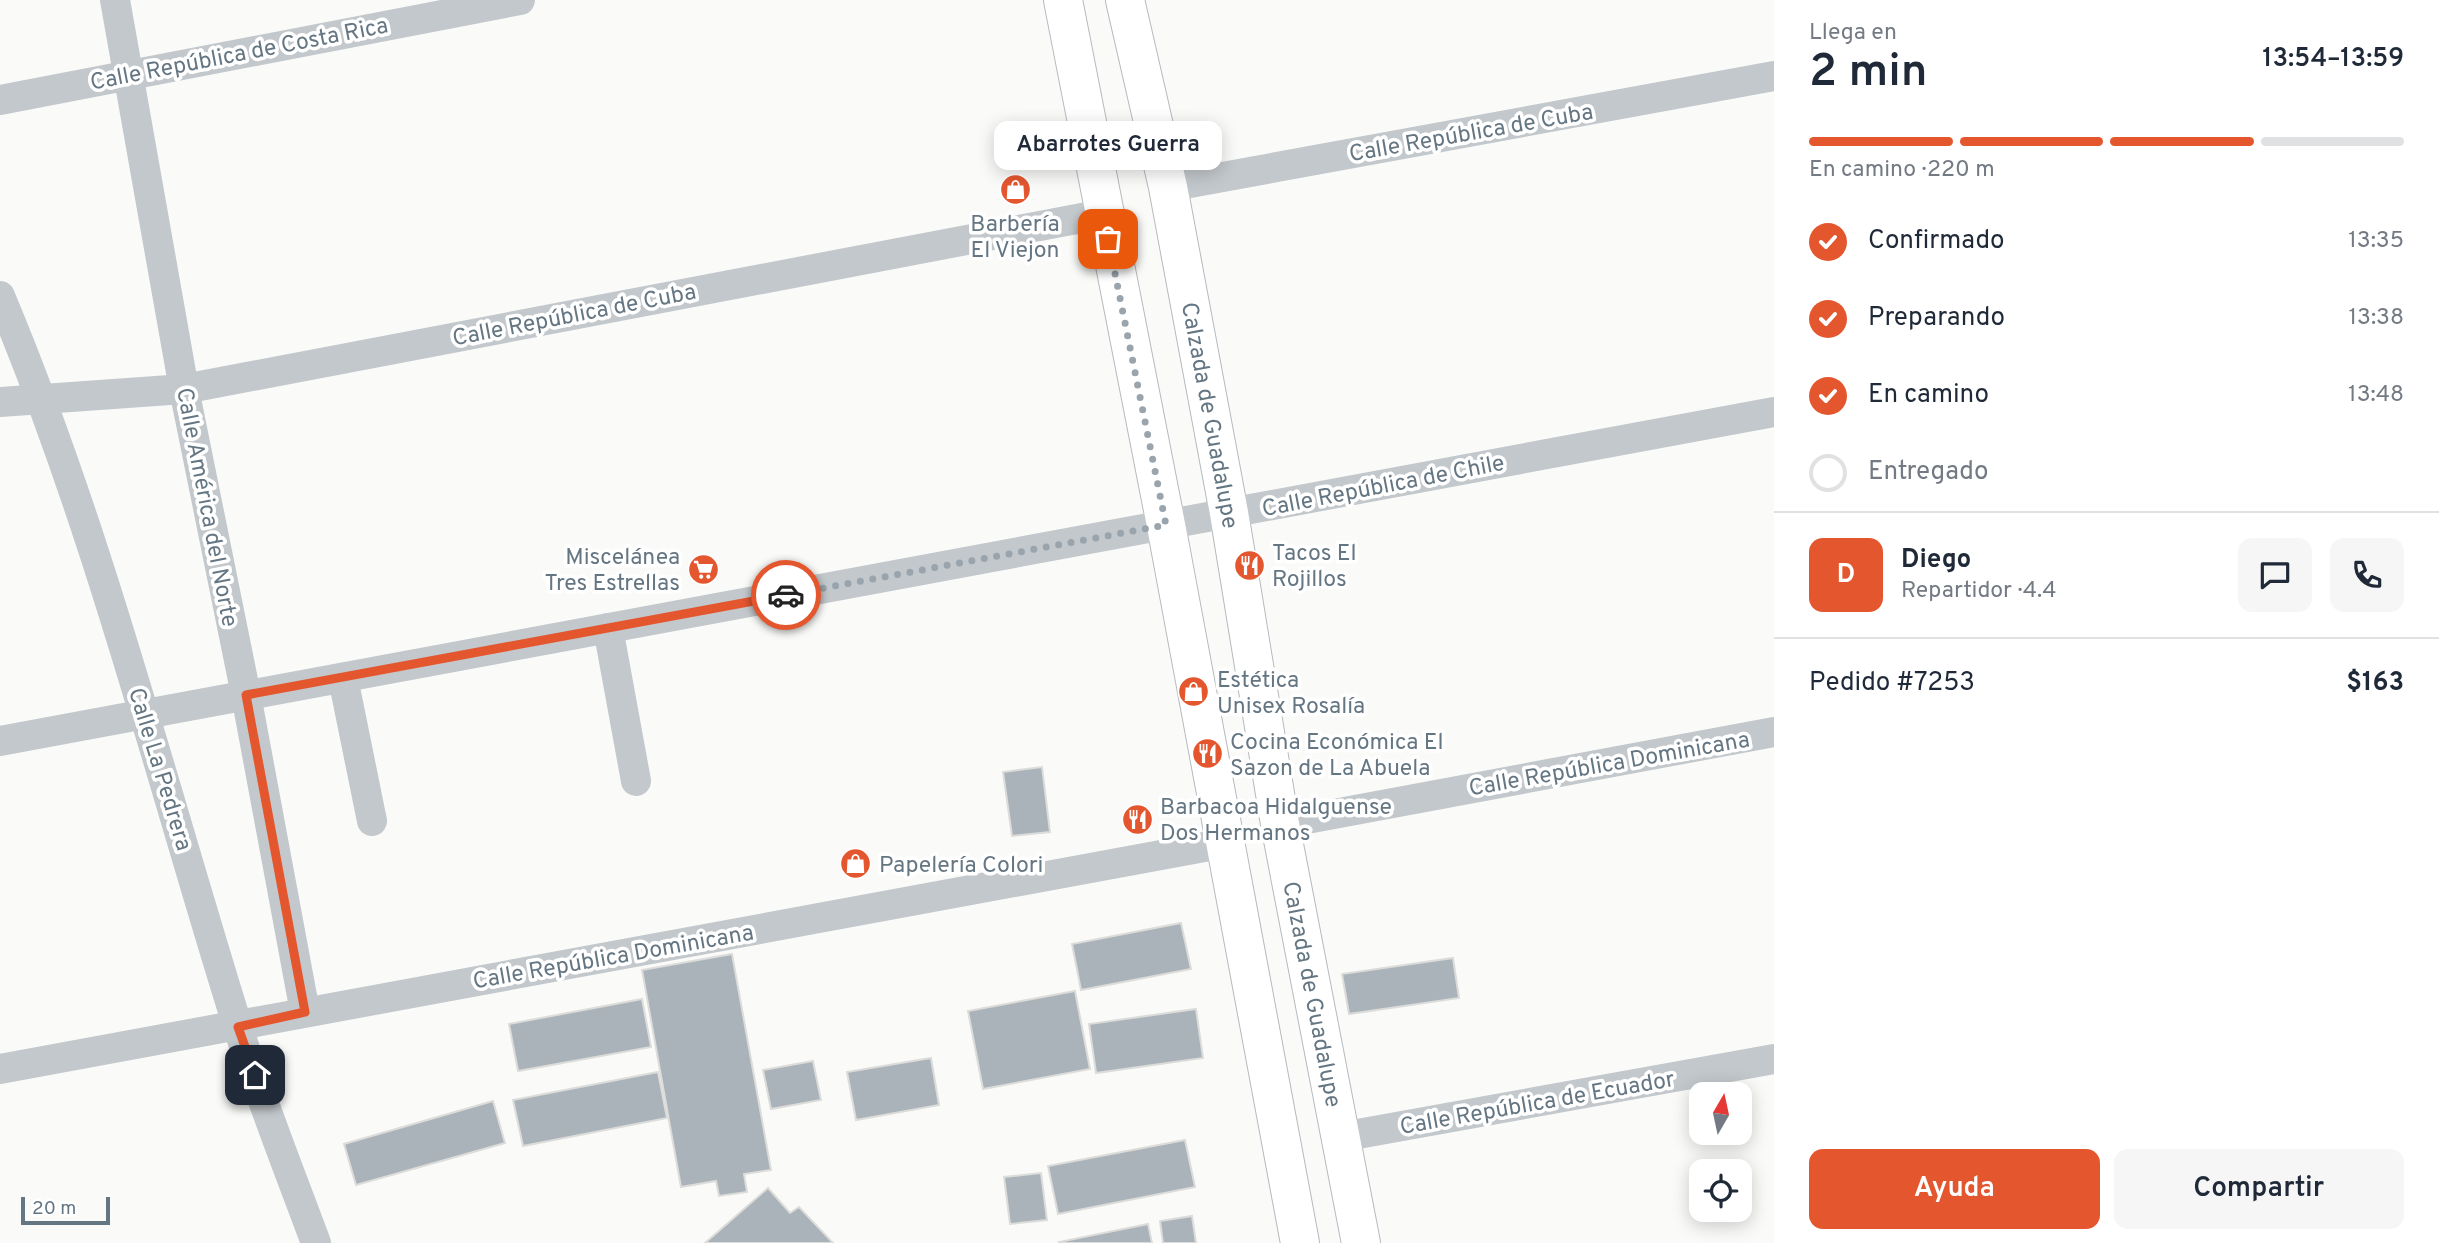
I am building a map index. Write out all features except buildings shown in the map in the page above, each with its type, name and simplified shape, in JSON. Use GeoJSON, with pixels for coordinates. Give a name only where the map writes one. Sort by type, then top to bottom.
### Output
{"type":"FeatureCollection","features":[{"type":"Feature","properties":{"kind":"main road"},"geometry":{"type":"LineString","coordinates":[[1063,0],[1166,525],[1300,1243]]}},
{"type":"Feature","properties":{"kind":"main road","name":"Calzada de Guadalupe"},"geometry":{"type":"LineString","coordinates":[[1125,0],[1168,187],[1229,513],[1280,824],[1362,1243]]}},
{"type":"Feature","properties":{"kind":"street","name":"Calle América del Norte"},"geometry":{"type":"LineString","coordinates":[[115,0],[184,389],[246,695],[305,1012]]}},
{"type":"Feature","properties":{"kind":"street","name":"Calle República de Costa Rica"},"geometry":{"type":"LineString","coordinates":[[0,100],[520,0]]}},
{"type":"Feature","properties":{"kind":"street","name":"Calle República de Cuba"},"geometry":{"type":"LineString","coordinates":[[1168,187],[1774,76]]}},
{"type":"Feature","properties":{"kind":"street","name":"Calle República de Cuba"},"geometry":{"type":"LineString","coordinates":[[0,402],[184,389],[1103,214]]}},
{"type":"Feature","properties":{"kind":"street","name":"Calle La Pedrera"},"geometry":{"type":"LineString","coordinates":[[0,296],[44,400],[145,714],[238,1027],[316,1243]]}},
{"type":"Feature","properties":{"kind":"street","name":"Calle República de Chile"},"geometry":{"type":"LineString","coordinates":[[0,741],[1774,412]]}},
{"type":"Feature","properties":{"kind":"street"},"geometry":{"type":"LineString","coordinates":[[608,628],[636,782]]}},
{"type":"Feature","properties":{"kind":"street"},"geometry":{"type":"LineString","coordinates":[[343,678],[372,821]]}},
{"type":"Feature","properties":{"kind":"street","name":"Calle República Dominicana"},"geometry":{"type":"LineString","coordinates":[[1280,824],[1774,732]]}},
{"type":"Feature","properties":{"kind":"street","name":"Calle República Dominicana"},"geometry":{"type":"LineString","coordinates":[[0,1069],[1226,843]]}},
{"type":"Feature","properties":{"kind":"street","name":"Calle República de Ecuador"},"geometry":{"type":"LineString","coordinates":[[1341,1138],[1774,1059]]}},
{"type":"Feature","properties":{"kind":"way so far"},"geometry":{"type":"LineString","coordinates":[[786,595],[1166,525],[1108,239]]}},
{"type":"Feature","properties":{"kind":"place","name":"Barbería El Viejon"},"geometry":{"type":"Point","coordinates":[1015,189]}},
{"type":"Feature","properties":{"kind":"place","name":"Abarrotes Guerra"},"geometry":{"type":"Point","coordinates":[1108,239]}},
{"type":"Feature","properties":{"kind":"place","name":"Tacos El Rojillos"},"geometry":{"type":"Point","coordinates":[1249,565]}},
{"type":"Feature","properties":{"kind":"place","name":"Miscelánea Tres Estrellas"},"geometry":{"type":"Point","coordinates":[703,569]}},
{"type":"Feature","properties":{"kind":"place","name":"Estética Unisex Rosalía"},"geometry":{"type":"Point","coordinates":[1194,692]}},
{"type":"Feature","properties":{"kind":"place","name":"Cocina Económica El Sazon de La Abuela"},"geometry":{"type":"Point","coordinates":[1207,754]}},
{"type":"Feature","properties":{"kind":"place","name":"Barbacoa Hidalguense Dos Hermanos"},"geometry":{"type":"Point","coordinates":[1137,819]}},
{"type":"Feature","properties":{"kind":"place","name":"Papelería Colori"},"geometry":{"type":"Point","coordinates":[856,864]}},
{"type":"Feature","properties":{"kind":"route"},"geometry":{"type":"LineString","coordinates":[[255,1075],[238,1027],[305,1012],[246,695],[786,595]]}}]}
